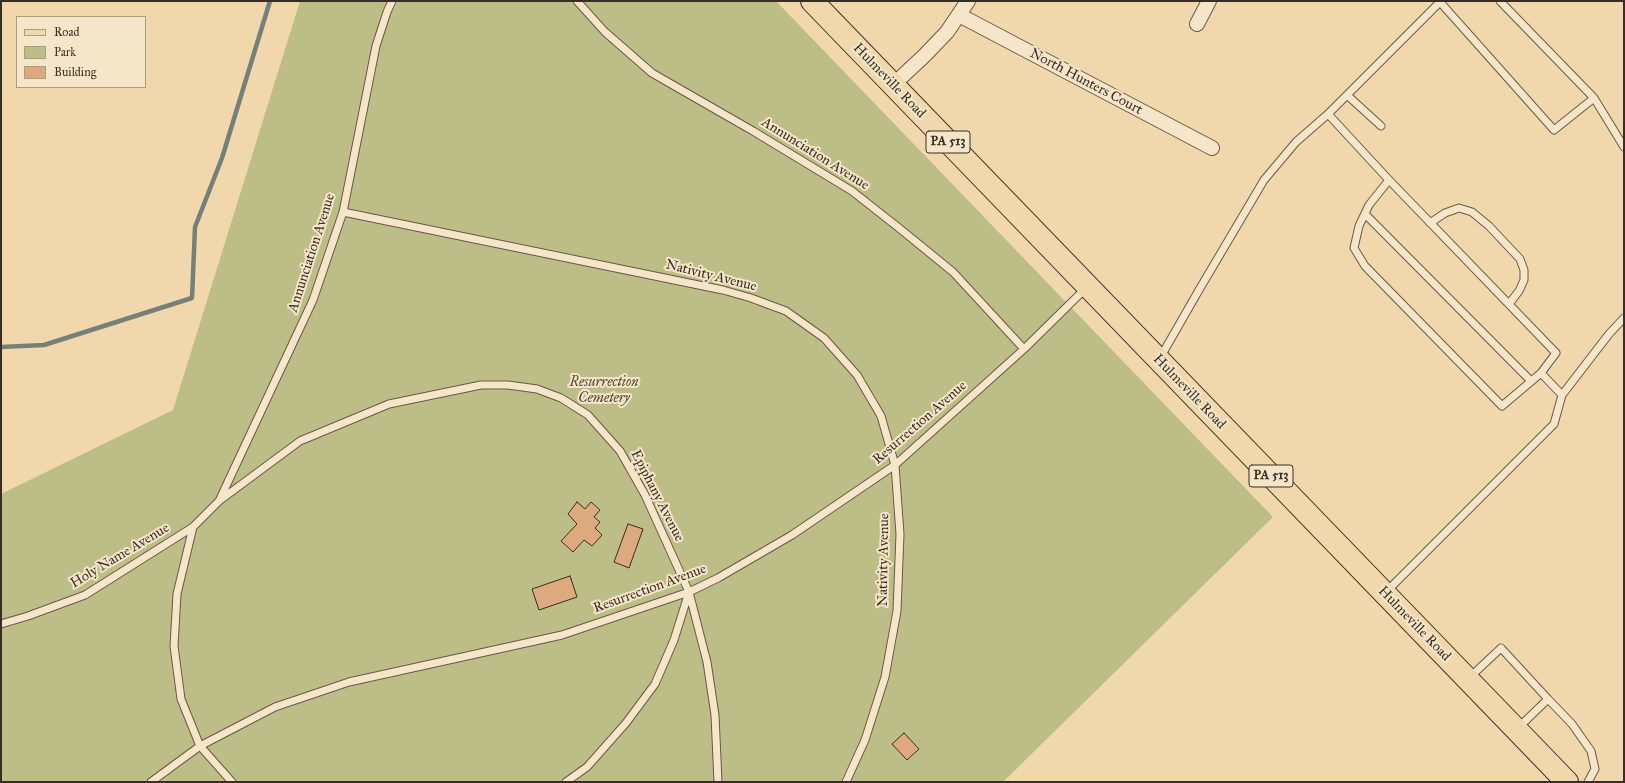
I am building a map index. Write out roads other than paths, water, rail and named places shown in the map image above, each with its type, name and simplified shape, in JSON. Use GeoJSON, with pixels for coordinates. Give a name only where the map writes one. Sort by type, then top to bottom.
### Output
{"type":"FeatureCollection","features":[{"type":"Feature","properties":{"kind":"main road","name":"Hulmeville Road"},"geometry":{"type":"LineString","coordinates":[[812,1],[1567,782]]}},
{"type":"Feature","properties":{"kind":"street"},"geometry":{"type":"LineString","coordinates":[[1197,24],[1209,1]]}},
{"type":"Feature","properties":{"kind":"street"},"geometry":{"type":"LineString","coordinates":[[893,85],[947,32],[962,6]]}},
{"type":"Feature","properties":{"kind":"street","name":"North Hunters Court"},"geometry":{"type":"LineString","coordinates":[[962,6],[1212,148]]}},
{"type":"Feature","properties":{"kind":"lane","name":"Annunciation Avenue"},"geometry":{"type":"LineString","coordinates":[[219,501],[313,300],[343,212],[376,46],[392,1]]}},
{"type":"Feature","properties":{"kind":"lane","name":"Annunciation Avenue"},"geometry":{"type":"LineString","coordinates":[[577,1],[604,32],[652,73],[753,131],[852,191],[953,272],[1024,349]]}},
{"type":"Feature","properties":{"kind":"lane"},"geometry":{"type":"LineString","coordinates":[[1159,360],[1264,180],[1296,142],[1328,114],[1441,1],[1554,130],[1594,98]]}},
{"type":"Feature","properties":{"kind":"lane"},"geometry":{"type":"LineString","coordinates":[[1500,1],[1594,98],[1624,147]]}},
{"type":"Feature","properties":{"kind":"lane"},"geometry":{"type":"LineString","coordinates":[[1347,95],[1381,126]]}},
{"type":"Feature","properties":{"kind":"lane"},"geometry":{"type":"LineString","coordinates":[[1328,114],[1430,223],[1556,353],[1541,373],[1502,406],[1365,266],[1354,248],[1359,226],[1369,205],[1389,180]]}},
{"type":"Feature","properties":{"kind":"lane"},"geometry":{"type":"LineString","coordinates":[[1430,223],[1445,213],[1459,208],[1472,212],[1489,226],[1520,259],[1524,270],[1524,280],[1519,291],[1508,304]]}},
{"type":"Feature","properties":{"kind":"lane","name":"Nativity Avenue"},"geometry":{"type":"LineString","coordinates":[[343,212],[723,290],[786,311],[824,338],[857,375],[881,416],[895,465],[900,534],[897,611],[885,677],[865,740],[846,782]]}},
{"type":"Feature","properties":{"kind":"lane"},"geometry":{"type":"LineString","coordinates":[[1365,214],[1531,381]]}},
{"type":"Feature","properties":{"kind":"lane","name":"Resurrection Avenue"},"geometry":{"type":"LineString","coordinates":[[151,782],[200,746],[275,707],[349,682],[562,635],[689,592],[718,578],[792,535],[895,465],[1024,349],[1088,286]]}},
{"type":"Feature","properties":{"kind":"lane"},"geometry":{"type":"LineString","coordinates":[[1384,593],[1554,424],[1562,395],[1609,334],[1624,318]]}},
{"type":"Feature","properties":{"kind":"lane"},"geometry":{"type":"LineString","coordinates":[[1541,373],[1562,395]]}},
{"type":"Feature","properties":{"kind":"lane","name":"Epiphany Avenue"},"geometry":{"type":"LineString","coordinates":[[219,501],[300,441],[389,404],[481,385],[508,385],[537,389],[561,398],[588,415],[620,451],[645,495],[689,592],[707,662],[715,715],[718,782]]}},
{"type":"Feature","properties":{"kind":"lane","name":"Holy Name Avenue"},"geometry":{"type":"LineString","coordinates":[[1,624],[28,616],[85,595],[194,528],[219,501]]}},
{"type":"Feature","properties":{"kind":"lane"},"geometry":{"type":"LineString","coordinates":[[194,528],[178,594],[174,646],[181,699],[200,746],[232,782]]}},
{"type":"Feature","properties":{"kind":"lane"},"geometry":{"type":"LineString","coordinates":[[566,782],[587,767],[626,723],[655,684],[674,640],[689,592]]}},
{"type":"Feature","properties":{"kind":"lane"},"geometry":{"type":"LineString","coordinates":[[1467,679],[1501,648],[1572,724],[1591,751],[1595,769],[1588,782]]}},
{"type":"Feature","properties":{"kind":"lane"},"geometry":{"type":"LineString","coordinates":[[1516,729],[1548,699]]}},
{"type":"Feature","properties":{"kind":"waterway"},"geometry":{"type":"LineString","coordinates":[[1,347],[44,345],[192,298],[195,227],[222,158],[270,1]]}},
{"type":"Feature","properties":{"kind":"park label","name":"Resurrection Cemetery"},"geometry":{"type":"Point","coordinates":[604,392]}}]}
